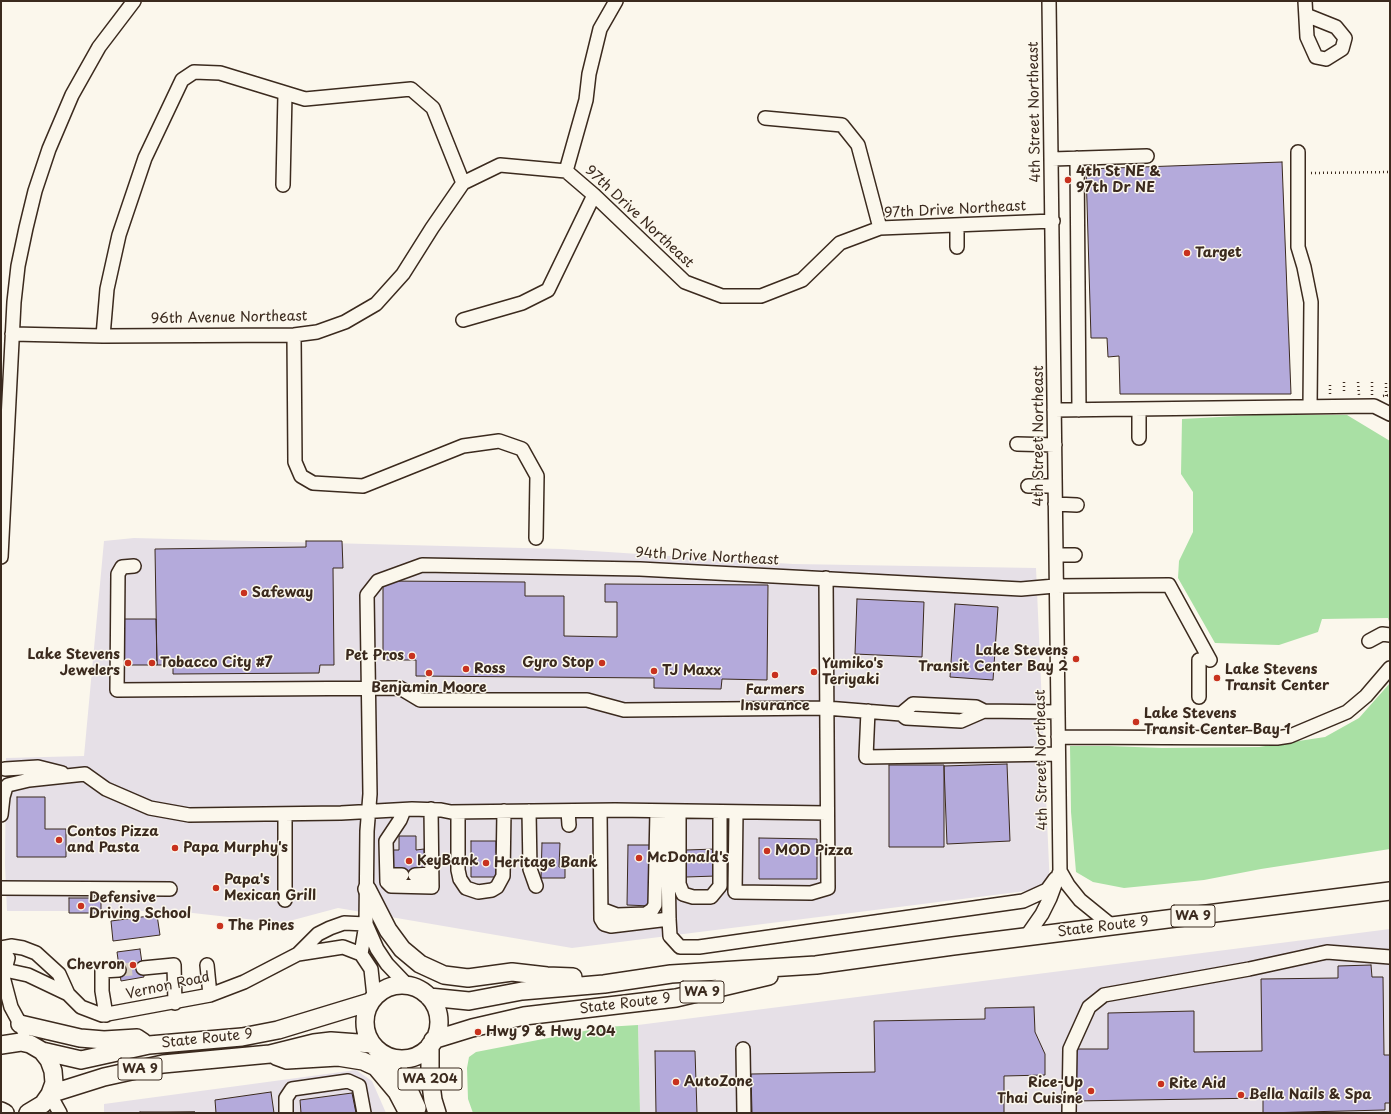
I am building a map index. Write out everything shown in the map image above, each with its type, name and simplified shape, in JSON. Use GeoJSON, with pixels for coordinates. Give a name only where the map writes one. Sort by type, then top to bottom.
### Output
{"type":"FeatureCollection","features":[{"type":"Feature","properties":{"kind":"main road"},"geometry":{"type":"LineString","coordinates":[[367,890],[388,930],[402,948],[420,964],[444,975],[468,978],[512,972],[546,976],[626,981]]}},
{"type":"Feature","properties":{"kind":"main road","name":"State Route 9"},"geometry":{"type":"LineString","coordinates":[[429,997],[469,1001],[522,991],[626,981],[671,974],[816,965],[1390,891]]}},
{"type":"Feature","properties":{"kind":"main road","name":"State Route 9"},"geometry":{"type":"LineString","coordinates":[[432,1042],[472,1028],[524,1016],[676,998],[816,965]]}},
{"type":"Feature","properties":{"kind":"main road"},"geometry":{"type":"LineString","coordinates":[[395,985],[407,985],[415,987],[429,997],[435,1006],[438,1018],[438,1029],[432,1042],[422,1052],[412,1057],[401,1059],[390,1057],[380,1052],[372,1044],[365,1028],[365,1019],[372,1000],[383,990],[395,985]]}},
{"type":"Feature","properties":{"kind":"main road","name":"State Route 9"},"geometry":{"type":"LineString","coordinates":[[1,1045],[21,1042],[81,1060],[149,1045],[242,1037],[278,1030],[372,1000]]}},
{"type":"Feature","properties":{"kind":"main road"},"geometry":{"type":"LineString","coordinates":[[20,1024],[80,1038],[104,1040],[137,1038],[149,1045]]}},
{"type":"Feature","properties":{"kind":"main road","name":"State Route 9"},"geometry":{"type":"LineString","coordinates":[[50,1095],[104,1077],[163,1064],[270,1054],[314,1043],[331,1041],[372,1044]]}},
{"type":"Feature","properties":{"kind":"main road","name":"WA 204"},"geometry":{"type":"LineString","coordinates":[[432,1042],[430,1077],[433,1100],[437,1113]]}},
{"type":"Feature","properties":{"kind":"main road"},"geometry":{"type":"LineString","coordinates":[[28,1113],[43,1104],[50,1095],[54,1083],[53,1071],[49,1060],[36,1047]]}},
{"type":"Feature","properties":{"kind":"main road"},"geometry":{"type":"LineString","coordinates":[[270,1054],[287,1060],[338,1057],[363,1061],[376,1068],[397,1092],[408,1113]]}},
{"type":"Feature","properties":{"kind":"main road","name":"WA 204"},"geometry":{"type":"LineString","coordinates":[[390,1057],[403,1076],[419,1113]]}},
{"type":"Feature","properties":{"kind":"main road"},"geometry":{"type":"LineString","coordinates":[[1,1111],[5,1113]]}},
{"type":"Feature","properties":{"kind":"street"},"geometry":{"type":"LineString","coordinates":[[1,557],[2,504],[12,334],[18,266],[35,191],[49,149],[72,95],[99,47],[134,1]]}},
{"type":"Feature","properties":{"kind":"street"},"geometry":{"type":"LineString","coordinates":[[566,171],[586,100],[589,74],[600,29],[616,1]]}},
{"type":"Feature","properties":{"kind":"street","name":"4th Street Northeast"},"geometry":{"type":"LineString","coordinates":[[1050,1],[1056,555],[1055,586],[1060,871]]}},
{"type":"Feature","properties":{"kind":"street"},"geometry":{"type":"LineString","coordinates":[[1305,1],[1306,15]]}},
{"type":"Feature","properties":{"kind":"street"},"geometry":{"type":"LineString","coordinates":[[103,336],[107,289],[119,235],[145,158],[182,80],[194,72],[220,73],[305,99],[411,89],[433,108],[464,183]]}},
{"type":"Feature","properties":{"kind":"street"},"geometry":{"type":"LineString","coordinates":[[283,185],[285,94]]}},
{"type":"Feature","properties":{"kind":"street"},"geometry":{"type":"LineString","coordinates":[[765,118],[842,125],[858,145],[880,228]]}},
{"type":"Feature","properties":{"kind":"street"},"geometry":{"type":"LineString","coordinates":[[1298,152],[1298,247],[1304,267],[1311,302],[1310,407]]}},
{"type":"Feature","properties":{"kind":"street"},"geometry":{"type":"LineString","coordinates":[[1052,159],[1147,156]]}},
{"type":"Feature","properties":{"kind":"street"},"geometry":{"type":"LineString","coordinates":[[1077,158],[1079,410]]}},
{"type":"Feature","properties":{"kind":"street","name":"96th Avenue Northeast"},"geometry":{"type":"LineString","coordinates":[[12,334],[103,336],[294,335],[317,332],[345,322],[376,304],[403,274],[432,228],[464,183],[500,166],[531,166],[566,171]]}},
{"type":"Feature","properties":{"kind":"street","name":"97th Drive Northeast"},"geometry":{"type":"LineString","coordinates":[[566,171],[594,195],[685,282],[722,296],[761,296],[802,280],[840,243],[880,228],[1053,221]]}},
{"type":"Feature","properties":{"kind":"street"},"geometry":{"type":"LineString","coordinates":[[463,320],[522,303],[548,290],[594,195]]}},
{"type":"Feature","properties":{"kind":"street"},"geometry":{"type":"LineString","coordinates":[[956,247],[957,226]]}},
{"type":"Feature","properties":{"kind":"street"},"geometry":{"type":"LineString","coordinates":[[294,335],[296,462],[301,476],[313,484],[355,491],[363,486],[463,446],[499,441],[522,449],[537,476],[536,538]]}},
{"type":"Feature","properties":{"kind":"street"},"geometry":{"type":"LineString","coordinates":[[1054,410],[1374,406],[1390,414]]}},
{"type":"Feature","properties":{"kind":"street"},"geometry":{"type":"LineString","coordinates":[[1138,438],[1139,409]]}},
{"type":"Feature","properties":{"kind":"street"},"geometry":{"type":"LineString","coordinates":[[1017,444],[1055,445]]}},
{"type":"Feature","properties":{"kind":"street"},"geometry":{"type":"LineString","coordinates":[[1028,486],[1055,486]]}},
{"type":"Feature","properties":{"kind":"street"},"geometry":{"type":"LineString","coordinates":[[1055,504],[1077,504]]}},
{"type":"Feature","properties":{"kind":"street"},"geometry":{"type":"LineString","coordinates":[[1056,555],[1075,555]]}},
{"type":"Feature","properties":{"kind":"street","name":"94th Drive Northeast"},"geometry":{"type":"LineString","coordinates":[[369,688],[366,595],[378,581],[422,565],[640,569],[1021,589],[1055,586],[1168,585],[1205,660],[1199,697]]}},
{"type":"Feature","properties":{"kind":"street"},"geometry":{"type":"LineString","coordinates":[[134,566],[122,567],[118,574],[117,690],[400,688],[420,700],[587,700],[624,710],[826,708],[901,714],[914,704],[976,707],[984,712],[1057,712]]}},
{"type":"Feature","properties":{"kind":"street"},"geometry":{"type":"LineString","coordinates":[[736,812],[735,892],[811,893],[828,888],[826,578]]}},
{"type":"Feature","properties":{"kind":"street"},"geometry":{"type":"LineString","coordinates":[[1369,641],[1382,634],[1390,635]]}},
{"type":"Feature","properties":{"kind":"street"},"geometry":{"type":"LineString","coordinates":[[1058,737],[1277,738],[1290,736],[1347,712],[1366,696],[1390,668]]}},
{"type":"Feature","properties":{"kind":"street"},"geometry":{"type":"LineString","coordinates":[[369,688],[366,924],[361,954],[371,969],[372,1000]]}},
{"type":"Feature","properties":{"kind":"street"},"geometry":{"type":"LineString","coordinates":[[868,711],[866,757],[1058,754]]}},
{"type":"Feature","properties":{"kind":"street"},"geometry":{"type":"LineString","coordinates":[[2,767],[38,767],[69,774]]}},
{"type":"Feature","properties":{"kind":"street"},"geometry":{"type":"LineString","coordinates":[[1,815],[5,787],[9,776],[2,767]]}},
{"type":"Feature","properties":{"kind":"street"},"geometry":{"type":"LineString","coordinates":[[5,787],[29,780],[38,780],[69,774],[85,774],[106,789],[150,808],[189,815],[285,814],[431,809],[458,812],[600,810],[827,813]]}},
{"type":"Feature","properties":{"kind":"street"},"geometry":{"type":"LineString","coordinates":[[404,810],[400,820],[386,841],[387,882],[391,886],[432,887],[431,809]]}},
{"type":"Feature","properties":{"kind":"street"},"geometry":{"type":"LineString","coordinates":[[600,810],[601,919],[604,924],[611,926],[668,920]]}},
{"type":"Feature","properties":{"kind":"street"},"geometry":{"type":"LineString","coordinates":[[458,812],[458,870],[460,878],[466,888],[478,892],[492,890],[497,887],[503,876],[504,811]]}},
{"type":"Feature","properties":{"kind":"street"},"geometry":{"type":"LineString","coordinates":[[529,811],[530,869],[536,886]]}},
{"type":"Feature","properties":{"kind":"street"},"geometry":{"type":"LineString","coordinates":[[568,811],[568,825]]}},
{"type":"Feature","properties":{"kind":"street"},"geometry":{"type":"LineString","coordinates":[[668,811],[668,920],[670,936],[680,947],[699,947],[1023,901],[1047,890],[1060,871]]}},
{"type":"Feature","properties":{"kind":"street"},"geometry":{"type":"LineString","coordinates":[[668,811],[679,884],[683,894],[693,897],[711,897],[720,886],[720,812]]}},
{"type":"Feature","properties":{"kind":"street"},"geometry":{"type":"LineString","coordinates":[[601,909],[617,915],[646,914],[652,910],[655,905],[668,811]]}},
{"type":"Feature","properties":{"kind":"street"},"geometry":{"type":"LineString","coordinates":[[285,814],[285,900]]}},
{"type":"Feature","properties":{"kind":"street"},"geometry":{"type":"LineString","coordinates":[[1060,871],[1080,900],[1112,926]]}},
{"type":"Feature","properties":{"kind":"street"},"geometry":{"type":"LineString","coordinates":[[1026,937],[1042,914],[1050,898],[1060,871]]}},
{"type":"Feature","properties":{"kind":"street"},"geometry":{"type":"LineString","coordinates":[[415,875],[431,874]]}},
{"type":"Feature","properties":{"kind":"street"},"geometry":{"type":"LineString","coordinates":[[387,875],[402,875]]}},
{"type":"Feature","properties":{"kind":"street"},"geometry":{"type":"LineString","coordinates":[[1,888],[170,889]]}},
{"type":"Feature","properties":{"kind":"street","name":"Vernon Road"},"geometry":{"type":"LineString","coordinates":[[3,972],[28,975],[68,994],[86,1009],[106,1015],[210,996],[244,982],[298,954],[318,934],[330,928],[344,923],[366,924]]}},
{"type":"Feature","properties":{"kind":"street"},"geometry":{"type":"LineString","coordinates":[[366,924],[377,949],[387,964],[407,985]]}},
{"type":"Feature","properties":{"kind":"street","name":"Vernon Road"},"geometry":{"type":"LineString","coordinates":[[1,948],[11,946],[23,948],[36,953],[59,974],[68,994]]}},
{"type":"Feature","properties":{"kind":"street","name":"Vernon Road"},"geometry":{"type":"LineString","coordinates":[[298,954],[343,947],[361,954]]}},
{"type":"Feature","properties":{"kind":"street"},"geometry":{"type":"LineString","coordinates":[[1,948],[8,958],[3,972],[11,1007],[20,1024],[36,1047]]}},
{"type":"Feature","properties":{"kind":"street"},"geometry":{"type":"LineString","coordinates":[[1068,1113],[1070,1049],[1089,1007],[1104,995],[1249,969],[1327,952],[1390,957]]}},
{"type":"Feature","properties":{"kind":"street"},"geometry":{"type":"LineString","coordinates":[[142,968],[174,965],[175,1003]]}},
{"type":"Feature","properties":{"kind":"street"},"geometry":{"type":"LineString","coordinates":[[207,965],[210,996]]}},
{"type":"Feature","properties":{"kind":"street"},"geometry":{"type":"LineString","coordinates":[[106,1015],[102,991],[102,971],[119,970]]}},
{"type":"Feature","properties":{"kind":"street"},"geometry":{"type":"LineString","coordinates":[[743,1049],[744,1113]]}},
{"type":"Feature","properties":{"kind":"street"},"geometry":{"type":"LineString","coordinates":[[286,1113],[286,1098],[292,1089],[348,1081],[359,1086],[364,1113]]}},
{"type":"Feature","properties":{"kind":"street"},"geometry":{"type":"LineString","coordinates":[[50,1095],[60,1113]]}},
{"type":"Feature","properties":{"kind":"path"},"geometry":{"type":"LineString","coordinates":[[1297,173],[1390,172]]}},
{"type":"Feature","properties":{"kind":"path"},"geometry":{"type":"LineString","coordinates":[[1330,382],[1330,395]]}},
{"type":"Feature","properties":{"kind":"path"},"geometry":{"type":"LineString","coordinates":[[1344,382],[1344,395]]}},
{"type":"Feature","properties":{"kind":"path"},"geometry":{"type":"LineString","coordinates":[[1358,382],[1359,395]]}},
{"type":"Feature","properties":{"kind":"path"},"geometry":{"type":"LineString","coordinates":[[1372,382],[1372,395]]}},
{"type":"Feature","properties":{"kind":"path"},"geometry":{"type":"LineString","coordinates":[[1386,382],[1386,396]]}},
{"type":"Feature","properties":{"kind":"shaded area"},"geometry":{"type":"Polygon","coordinates":[[[134,538],[562,549],[793,564],[1036,568],[1050,888],[572,948],[338,908],[282,923],[175,911],[7,911],[5,865],[6,758],[84,756],[104,541],[134,538]]]}},
{"type":"Feature","properties":{"kind":"shaded area"},"geometry":{"type":"Polygon","coordinates":[[[1390,929],[1390,1113],[640,1113],[638,1025],[1390,929]]]}},
{"type":"Feature","properties":{"kind":"shaded area"},"geometry":{"type":"Polygon","coordinates":[[[356,1070],[372,1081],[386,1113],[104,1113],[104,1104],[356,1070]]]}},
{"type":"Feature","properties":{"kind":"green space"},"geometry":{"type":"Polygon","coordinates":[[[1256,415],[1347,415],[1390,441],[1390,624],[1388,618],[1322,619],[1318,632],[1279,645],[1215,643],[1178,578],[1179,561],[1193,532],[1193,492],[1181,474],[1182,419],[1256,415]]]}},
{"type":"Feature","properties":{"kind":"green space"},"geometry":{"type":"Polygon","coordinates":[[[1390,683],[1390,849],[1261,869],[1204,880],[1124,888],[1093,882],[1076,872],[1071,812],[1070,746],[1162,748],[1259,747],[1325,737],[1359,718],[1390,683]]]}},
{"type":"Feature","properties":{"kind":"green space"},"geometry":{"type":"Polygon","coordinates":[[[638,1025],[640,1113],[473,1113],[468,1099],[467,1068],[469,1057],[476,1052],[605,1027],[638,1025]]]}},
{"type":"Feature","properties":{"kind":"building","name":"Target"},"geometry":{"type":"Polygon","coordinates":[[[1282,162],[1291,394],[1120,394],[1119,356],[1108,357],[1107,338],[1091,338],[1086,169],[1282,162]]]}},
{"type":"Feature","properties":{"kind":"building","name":"Safeway"},"geometry":{"type":"Polygon","coordinates":[[[306,541],[342,541],[343,568],[333,568],[334,665],[320,665],[319,673],[173,674],[173,665],[157,665],[155,549],[306,547],[306,541]]]}},
{"type":"Feature","properties":{"kind":"building"},"geometry":{"type":"Polygon","coordinates":[[[383,581],[525,582],[525,596],[564,596],[564,636],[617,637],[617,602],[605,602],[605,584],[768,585],[767,680],[722,679],[721,689],[654,688],[654,678],[416,676],[416,660],[383,660],[383,581]]]}},
{"type":"Feature","properties":{"kind":"building"},"geometry":{"type":"Polygon","coordinates":[[[857,599],[924,602],[922,657],[855,654],[857,599]]]}},
{"type":"Feature","properties":{"kind":"building"},"geometry":{"type":"Polygon","coordinates":[[[955,604],[998,607],[993,680],[950,677],[955,604]]]}},
{"type":"Feature","properties":{"kind":"building"},"geometry":{"type":"Polygon","coordinates":[[[123,619],[156,619],[157,665],[124,665],[123,619]]]}},
{"type":"Feature","properties":{"kind":"building"},"geometry":{"type":"Polygon","coordinates":[[[1007,764],[1010,841],[947,844],[944,766],[1007,764]]]}},
{"type":"Feature","properties":{"kind":"building"},"geometry":{"type":"Polygon","coordinates":[[[889,765],[944,765],[944,847],[889,847],[889,765]]]}},
{"type":"Feature","properties":{"kind":"building"},"geometry":{"type":"Polygon","coordinates":[[[17,797],[45,797],[45,829],[66,829],[66,857],[17,857],[17,797]]]}},
{"type":"Feature","properties":{"kind":"building"},"geometry":{"type":"Polygon","coordinates":[[[399,836],[416,836],[416,850],[424,849],[425,868],[415,868],[415,877],[402,877],[402,868],[391,868],[390,850],[399,850],[399,836]]]}},
{"type":"Feature","properties":{"kind":"building"},"geometry":{"type":"Polygon","coordinates":[[[759,838],[817,839],[817,879],[759,879],[759,838]]]}},
{"type":"Feature","properties":{"kind":"building"},"geometry":{"type":"Polygon","coordinates":[[[471,841],[496,841],[496,853],[502,853],[502,864],[496,864],[496,877],[471,877],[471,841]]]}},
{"type":"Feature","properties":{"kind":"building"},"geometry":{"type":"Polygon","coordinates":[[[542,843],[560,843],[559,867],[565,867],[565,878],[541,878],[542,843]]]}},
{"type":"Feature","properties":{"kind":"building"},"geometry":{"type":"Polygon","coordinates":[[[628,845],[652,845],[651,906],[627,905],[628,845]]]}},
{"type":"Feature","properties":{"kind":"building"},"geometry":{"type":"Polygon","coordinates":[[[716,849],[716,876],[686,877],[686,850],[716,849]]]}},
{"type":"Feature","properties":{"kind":"building"},"geometry":{"type":"Polygon","coordinates":[[[69,898],[101,898],[101,913],[69,913],[69,898]]]}},
{"type":"Feature","properties":{"kind":"building"},"geometry":{"type":"Polygon","coordinates":[[[157,915],[160,935],[113,941],[111,921],[157,915]]]}},
{"type":"Feature","properties":{"kind":"building"},"geometry":{"type":"Polygon","coordinates":[[[140,949],[144,977],[121,981],[117,952],[140,949]]]}},
{"type":"Feature","properties":{"kind":"building"},"geometry":{"type":"Polygon","coordinates":[[[1371,965],[1372,977],[1383,977],[1384,1055],[1390,1055],[1390,1103],[1385,1103],[1385,1110],[1263,1113],[1263,1098],[1075,1101],[1074,1049],[1108,1049],[1108,1013],[1194,1011],[1194,1052],[1262,1051],[1261,979],[1338,978],[1338,966],[1371,965]]]}},
{"type":"Feature","properties":{"kind":"building"},"geometry":{"type":"Polygon","coordinates":[[[1034,1007],[1035,1032],[1045,1054],[1045,1075],[1004,1076],[1004,1113],[752,1113],[751,1074],[875,1072],[874,1021],[985,1019],[985,1008],[1034,1007]]]}},
{"type":"Feature","properties":{"kind":"building","name":"AutoZone"},"geometry":{"type":"Polygon","coordinates":[[[655,1051],[695,1051],[697,1113],[656,1113],[655,1051]]]}},
{"type":"Feature","properties":{"kind":"building"},"geometry":{"type":"Polygon","coordinates":[[[271,1092],[274,1113],[216,1113],[215,1100],[271,1092]]]}},
{"type":"Feature","properties":{"kind":"building"},"geometry":{"type":"Polygon","coordinates":[[[352,1093],[356,1113],[301,1113],[300,1100],[352,1093]]]}},
{"type":"Feature","properties":{"kind":"building"},"geometry":{"type":"Polygon","coordinates":[[[140,1112],[195,1112],[140,1113],[140,1112]]]}},
{"type":"Feature","properties":{"kind":"tunnel"},"geometry":{"type":"LineString","coordinates":[[119,970],[143,968]]}},
{"type":"Feature","properties":{"kind":"place","name":"4th St NE & 97th Dr NE"},"geometry":{"type":"Point","coordinates":[1068,180]}},
{"type":"Feature","properties":{"kind":"place","name":"Target"},"geometry":{"type":"Point","coordinates":[1187,253]}},
{"type":"Feature","properties":{"kind":"place","name":"Safeway"},"geometry":{"type":"Point","coordinates":[244,593]}},
{"type":"Feature","properties":{"kind":"place","name":"Pet Pros"},"geometry":{"type":"Point","coordinates":[412,656]}},
{"type":"Feature","properties":{"kind":"place","name":"Lake Stevens Transit Center Bay 2"},"geometry":{"type":"Point","coordinates":[1076,659]}},
{"type":"Feature","properties":{"kind":"place","name":"Lake Stevens Jewelers"},"geometry":{"type":"Point","coordinates":[128,663]}},
{"type":"Feature","properties":{"kind":"place","name":"Tobacco City #7"},"geometry":{"type":"Point","coordinates":[152,663]}},
{"type":"Feature","properties":{"kind":"place","name":"Gyro Stop"},"geometry":{"type":"Point","coordinates":[602,663]}},
{"type":"Feature","properties":{"kind":"place","name":"Ross"},"geometry":{"type":"Point","coordinates":[466,669]}},
{"type":"Feature","properties":{"kind":"place","name":"TJ Maxx"},"geometry":{"type":"Point","coordinates":[654,671]}},
{"type":"Feature","properties":{"kind":"place","name":"Yumiko's Teriyaki"},"geometry":{"type":"Point","coordinates":[814,672]}},
{"type":"Feature","properties":{"kind":"place","name":"Benjamin Moore"},"geometry":{"type":"Point","coordinates":[429,673]}},
{"type":"Feature","properties":{"kind":"place","name":"Farmers Insurance"},"geometry":{"type":"Point","coordinates":[775,675]}},
{"type":"Feature","properties":{"kind":"place","name":"Lake Stevens Transit Center"},"geometry":{"type":"Point","coordinates":[1217,678]}},
{"type":"Feature","properties":{"kind":"place","name":"Lake Stevens Transit Center Bay 1"},"geometry":{"type":"Point","coordinates":[1136,722]}},
{"type":"Feature","properties":{"kind":"place","name":"Contos Pizza and Pasta"},"geometry":{"type":"Point","coordinates":[59,840]}},
{"type":"Feature","properties":{"kind":"place","name":"Papa Murphy's"},"geometry":{"type":"Point","coordinates":[175,848]}},
{"type":"Feature","properties":{"kind":"place","name":"MOD Pizza"},"geometry":{"type":"Point","coordinates":[767,851]}},
{"type":"Feature","properties":{"kind":"place","name":"McDonald's"},"geometry":{"type":"Point","coordinates":[639,858]}},
{"type":"Feature","properties":{"kind":"place","name":"KeyBank"},"geometry":{"type":"Point","coordinates":[409,861]}},
{"type":"Feature","properties":{"kind":"place","name":"Heritage Bank"},"geometry":{"type":"Point","coordinates":[486,863]}},
{"type":"Feature","properties":{"kind":"place","name":"Papa's Mexican Grill"},"geometry":{"type":"Point","coordinates":[216,888]}},
{"type":"Feature","properties":{"kind":"place","name":"Defensive Driving School"},"geometry":{"type":"Point","coordinates":[81,906]}},
{"type":"Feature","properties":{"kind":"place","name":"The Pines"},"geometry":{"type":"Point","coordinates":[220,926]}},
{"type":"Feature","properties":{"kind":"place","name":"Chevron"},"geometry":{"type":"Point","coordinates":[133,965]}},
{"type":"Feature","properties":{"kind":"place","name":"Hwy 9 & Hwy 204"},"geometry":{"type":"Point","coordinates":[478,1032]}},
{"type":"Feature","properties":{"kind":"place","name":"AutoZone"},"geometry":{"type":"Point","coordinates":[676,1082]}},
{"type":"Feature","properties":{"kind":"place","name":"Rite Aid"},"geometry":{"type":"Point","coordinates":[1161,1084]}},
{"type":"Feature","properties":{"kind":"place","name":"Rice-Up Thai Cuisine"},"geometry":{"type":"Point","coordinates":[1091,1091]}},
{"type":"Feature","properties":{"kind":"place","name":"Bella Nails & Spa"},"geometry":{"type":"Point","coordinates":[1241,1095]}}]}
